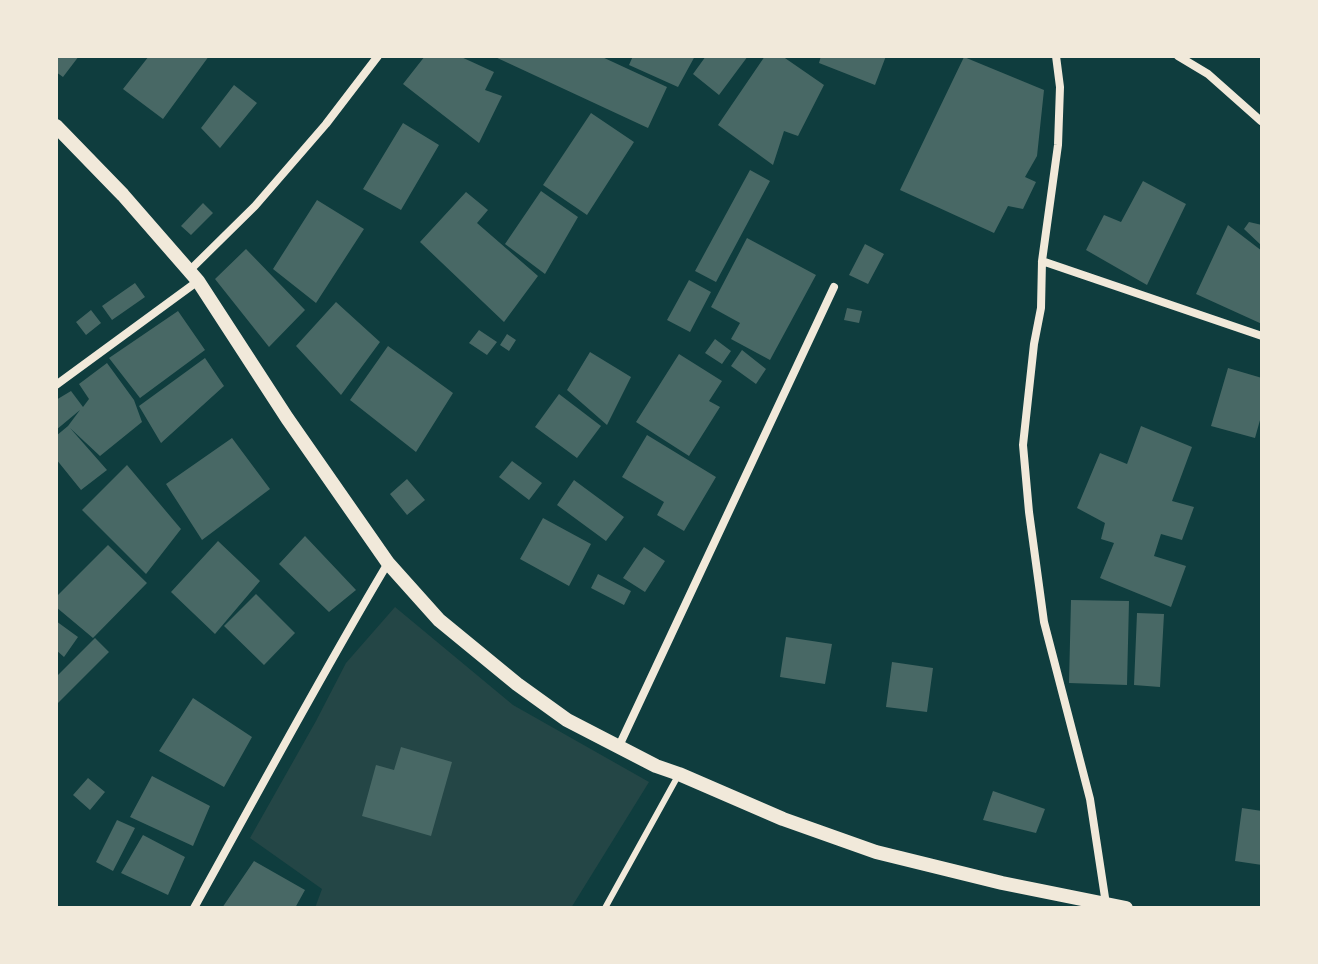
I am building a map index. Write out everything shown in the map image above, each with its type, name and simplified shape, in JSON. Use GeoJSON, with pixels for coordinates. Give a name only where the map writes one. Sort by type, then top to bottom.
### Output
{"type":"FeatureCollection","features":[{"type":"Feature","properties":{"kind":"street"},"geometry":{"type":"LineString","coordinates":[[56,385],[193,276],[326,124],[378,56]]}},
{"type":"Feature","properties":{"kind":"street"},"geometry":{"type":"LineString","coordinates":[[1056,56],[1060,87],[1058,145],[1042,261],[1041,308],[1030,373],[1023,445],[1044,622],[1090,799],[1107,906]]}},
{"type":"Feature","properties":{"kind":"street"},"geometry":{"type":"LineString","coordinates":[[1178,56],[1208,74],[1261,121]]}},
{"type":"Feature","properties":{"kind":"street"},"geometry":{"type":"LineString","coordinates":[[56,126],[123,195],[193,276],[388,563],[439,620],[517,684],[567,720],[656,766],[783,819],[876,852],[1002,883],[1126,908]]}},
{"type":"Feature","properties":{"kind":"street"},"geometry":{"type":"LineString","coordinates":[[1042,261],[1262,336]]}},
{"type":"Feature","properties":{"kind":"street"},"geometry":{"type":"LineString","coordinates":[[619,746],[834,287]]}},
{"type":"Feature","properties":{"kind":"street"},"geometry":{"type":"LineString","coordinates":[[194,908],[336,650],[388,563]]}},
{"type":"Feature","properties":{"kind":"lane"},"geometry":{"type":"LineString","coordinates":[[605,908],[679,774]]}},
{"type":"Feature","properties":{"kind":"shaded area"},"geometry":{"type":"Polygon","coordinates":[[[395,607],[513,705],[649,782],[571,908],[315,908],[322,889],[250,838],[346,663],[395,607]]]}},
{"type":"Feature","properties":{"kind":"building"},"geometry":{"type":"Polygon","coordinates":[[[56,56],[79,56],[63,77],[56,72],[56,56]]]}},
{"type":"Feature","properties":{"kind":"building"},"geometry":{"type":"Polygon","coordinates":[[[149,56],[209,56],[163,119],[123,89],[149,56]]]}},
{"type":"Feature","properties":{"kind":"building"},"geometry":{"type":"Polygon","coordinates":[[[425,56],[459,56],[494,72],[485,90],[502,96],[479,143],[403,84],[425,56]]]}},
{"type":"Feature","properties":{"kind":"building"},"geometry":{"type":"Polygon","coordinates":[[[493,56],[600,56],[667,87],[648,128],[493,56]]]}},
{"type":"Feature","properties":{"kind":"building"},"geometry":{"type":"Polygon","coordinates":[[[633,56],[695,56],[678,87],[629,65],[633,56]]]}},
{"type":"Feature","properties":{"kind":"building"},"geometry":{"type":"Polygon","coordinates":[[[706,56],[748,56],[719,95],[693,74],[706,56]]]}},
{"type":"Feature","properties":{"kind":"building"},"geometry":{"type":"Polygon","coordinates":[[[765,56],[782,56],[824,85],[798,136],[784,131],[773,165],[718,125],[765,56]]]}},
{"type":"Feature","properties":{"kind":"building"},"geometry":{"type":"Polygon","coordinates":[[[821,56],[886,56],[875,85],[819,63],[821,56]]]}},
{"type":"Feature","properties":{"kind":"building"},"geometry":{"type":"Polygon","coordinates":[[[964,57],[1044,90],[1037,156],[1025,177],[1036,182],[1023,209],[1008,206],[994,233],[900,190],[964,57]]]}},
{"type":"Feature","properties":{"kind":"building"},"geometry":{"type":"Polygon","coordinates":[[[234,85],[257,103],[220,148],[201,128],[234,85]]]}},
{"type":"Feature","properties":{"kind":"building"},"geometry":{"type":"Polygon","coordinates":[[[591,113],[634,142],[587,215],[543,185],[591,113]]]}},
{"type":"Feature","properties":{"kind":"building"},"geometry":{"type":"Polygon","coordinates":[[[403,123],[439,145],[401,210],[363,189],[403,123]]]}},
{"type":"Feature","properties":{"kind":"building"},"geometry":{"type":"Polygon","coordinates":[[[750,170],[770,181],[716,282],[695,271],[750,170]]]}},
{"type":"Feature","properties":{"kind":"building"},"geometry":{"type":"Polygon","coordinates":[[[1143,181],[1186,204],[1147,285],[1086,250],[1104,215],[1121,222],[1143,181]]]}},
{"type":"Feature","properties":{"kind":"building"},"geometry":{"type":"Polygon","coordinates":[[[541,191],[578,217],[545,274],[505,244],[541,191]]]}},
{"type":"Feature","properties":{"kind":"building"},"geometry":{"type":"Polygon","coordinates":[[[466,192],[488,210],[477,223],[538,276],[504,322],[420,242],[466,192]]]}},
{"type":"Feature","properties":{"kind":"building"},"geometry":{"type":"Polygon","coordinates":[[[317,200],[364,229],[316,303],[273,269],[317,200]]]}},
{"type":"Feature","properties":{"kind":"building"},"geometry":{"type":"Polygon","coordinates":[[[203,203],[213,213],[191,235],[181,226],[203,203]]]}},
{"type":"Feature","properties":{"kind":"building"},"geometry":{"type":"Polygon","coordinates":[[[1249,222],[1262,225],[1262,246],[1244,229],[1249,222]]]}},
{"type":"Feature","properties":{"kind":"building"},"geometry":{"type":"Polygon","coordinates":[[[1228,225],[1262,251],[1262,324],[1196,294],[1228,225]]]}},
{"type":"Feature","properties":{"kind":"building"},"geometry":{"type":"Polygon","coordinates":[[[747,238],[816,275],[770,360],[731,339],[740,323],[711,307],[747,238]]]}},
{"type":"Feature","properties":{"kind":"building"},"geometry":{"type":"Polygon","coordinates":[[[865,244],[884,254],[868,284],[849,275],[865,244]]]}},
{"type":"Feature","properties":{"kind":"building"},"geometry":{"type":"Polygon","coordinates":[[[246,249],[305,310],[269,347],[215,279],[246,249]]]}},
{"type":"Feature","properties":{"kind":"building"},"geometry":{"type":"Polygon","coordinates":[[[689,280],[711,292],[690,332],[667,320],[689,280]]]}},
{"type":"Feature","properties":{"kind":"building"},"geometry":{"type":"Polygon","coordinates":[[[135,283],[145,297],[112,320],[102,306],[135,283]]]}},
{"type":"Feature","properties":{"kind":"building"},"geometry":{"type":"Polygon","coordinates":[[[336,302],[380,342],[341,395],[296,346],[336,302]]]}},
{"type":"Feature","properties":{"kind":"building"},"geometry":{"type":"Polygon","coordinates":[[[847,308],[862,311],[859,323],[844,320],[847,308]]]}},
{"type":"Feature","properties":{"kind":"building"},"geometry":{"type":"Polygon","coordinates":[[[91,310],[101,323],[86,335],[76,322],[91,310]]]}},
{"type":"Feature","properties":{"kind":"building"},"geometry":{"type":"Polygon","coordinates":[[[178,311],[205,350],[140,398],[109,358],[178,311]]]}},
{"type":"Feature","properties":{"kind":"building"},"geometry":{"type":"Polygon","coordinates":[[[479,330],[497,342],[487,355],[469,343],[479,330]]]}},
{"type":"Feature","properties":{"kind":"building"},"geometry":{"type":"Polygon","coordinates":[[[507,334],[516,340],[509,351],[500,345],[507,334]]]}},
{"type":"Feature","properties":{"kind":"building"},"geometry":{"type":"Polygon","coordinates":[[[715,339],[731,351],[722,364],[705,353],[715,339]]]}},
{"type":"Feature","properties":{"kind":"building"},"geometry":{"type":"Polygon","coordinates":[[[388,346],[453,393],[416,452],[350,400],[388,346]]]}},
{"type":"Feature","properties":{"kind":"building"},"geometry":{"type":"Polygon","coordinates":[[[742,350],[766,369],[756,384],[731,366],[742,350]]]}},
{"type":"Feature","properties":{"kind":"building"},"geometry":{"type":"Polygon","coordinates":[[[590,352],[631,377],[607,425],[567,390],[590,352]]]}},
{"type":"Feature","properties":{"kind":"building"},"geometry":{"type":"Polygon","coordinates":[[[679,354],[722,381],[709,401],[720,407],[689,456],[636,422],[679,354]]]}},
{"type":"Feature","properties":{"kind":"building"},"geometry":{"type":"Polygon","coordinates":[[[205,358],[224,386],[161,443],[139,406],[205,358]]]}},
{"type":"Feature","properties":{"kind":"building"},"geometry":{"type":"Polygon","coordinates":[[[107,363],[134,400],[142,422],[100,456],[70,428],[107,470],[81,490],[56,459],[56,436],[80,410],[56,430],[56,400],[71,391],[83,407],[89,399],[79,384],[107,363]]]}},
{"type":"Feature","properties":{"kind":"building"},"geometry":{"type":"Polygon","coordinates":[[[1228,368],[1262,378],[1262,413],[1255,438],[1211,426],[1228,368]]]}},
{"type":"Feature","properties":{"kind":"building"},"geometry":{"type":"Polygon","coordinates":[[[559,394],[601,426],[577,458],[535,427],[559,394]]]}},
{"type":"Feature","properties":{"kind":"building"},"geometry":{"type":"Polygon","coordinates":[[[1141,426],[1192,447],[1172,501],[1194,507],[1182,540],[1161,534],[1154,556],[1186,566],[1171,607],[1100,578],[1114,543],[1101,539],[1105,523],[1077,508],[1100,453],[1127,464],[1141,426]]]}},
{"type":"Feature","properties":{"kind":"building"},"geometry":{"type":"Polygon","coordinates":[[[647,435],[716,477],[684,531],[657,515],[664,502],[622,477],[647,435]]]}},
{"type":"Feature","properties":{"kind":"building"},"geometry":{"type":"Polygon","coordinates":[[[232,438],[270,489],[202,540],[166,484],[232,438]]]}},
{"type":"Feature","properties":{"kind":"building"},"geometry":{"type":"Polygon","coordinates":[[[512,461],[542,483],[529,500],[499,477],[512,461]]]}},
{"type":"Feature","properties":{"kind":"building"},"geometry":{"type":"Polygon","coordinates":[[[127,465],[181,529],[146,574],[82,510],[127,465]]]}},
{"type":"Feature","properties":{"kind":"building"},"geometry":{"type":"Polygon","coordinates":[[[407,479],[425,500],[407,515],[390,494],[407,479]]]}},
{"type":"Feature","properties":{"kind":"building"},"geometry":{"type":"Polygon","coordinates":[[[574,480],[624,517],[606,541],[557,505],[574,480]]]}},
{"type":"Feature","properties":{"kind":"building"},"geometry":{"type":"Polygon","coordinates":[[[543,518],[591,544],[569,586],[520,559],[543,518]]]}},
{"type":"Feature","properties":{"kind":"building"},"geometry":{"type":"Polygon","coordinates":[[[305,536],[356,590],[329,612],[279,564],[305,536]]]}},
{"type":"Feature","properties":{"kind":"building"},"geometry":{"type":"Polygon","coordinates":[[[218,541],[260,581],[215,634],[171,592],[218,541]]]}},
{"type":"Feature","properties":{"kind":"building"},"geometry":{"type":"Polygon","coordinates":[[[108,545],[147,583],[93,638],[56,607],[56,597],[108,545]]]}},
{"type":"Feature","properties":{"kind":"building"},"geometry":{"type":"Polygon","coordinates":[[[644,547],[665,561],[645,592],[623,578],[644,547]]]}},
{"type":"Feature","properties":{"kind":"building"},"geometry":{"type":"Polygon","coordinates":[[[598,574],[631,591],[624,605],[591,588],[598,574]]]}},
{"type":"Feature","properties":{"kind":"building"},"geometry":{"type":"Polygon","coordinates":[[[256,594],[295,633],[264,665],[224,626],[256,594]]]}},
{"type":"Feature","properties":{"kind":"building"},"geometry":{"type":"Polygon","coordinates":[[[1071,600],[1129,601],[1127,685],[1069,683],[1071,600]]]}},
{"type":"Feature","properties":{"kind":"building"},"geometry":{"type":"Polygon","coordinates":[[[1137,613],[1164,614],[1160,687],[1134,685],[1137,613]]]}},
{"type":"Feature","properties":{"kind":"building"},"geometry":{"type":"Polygon","coordinates":[[[56,621],[78,637],[64,657],[56,650],[56,621]]]}},
{"type":"Feature","properties":{"kind":"building"},"geometry":{"type":"Polygon","coordinates":[[[786,637],[832,644],[825,684],[780,677],[786,637]]]}},
{"type":"Feature","properties":{"kind":"building"},"geometry":{"type":"Polygon","coordinates":[[[95,638],[109,652],[56,705],[56,677],[95,638]]]}},
{"type":"Feature","properties":{"kind":"building"},"geometry":{"type":"Polygon","coordinates":[[[892,662],[933,668],[927,712],[886,707],[892,662]]]}},
{"type":"Feature","properties":{"kind":"building"},"geometry":{"type":"Polygon","coordinates":[[[193,698],[252,737],[224,787],[159,751],[193,698]]]}},
{"type":"Feature","properties":{"kind":"building"},"geometry":{"type":"Polygon","coordinates":[[[401,747],[452,762],[431,836],[362,816],[376,765],[394,770],[401,747]]]}},
{"type":"Feature","properties":{"kind":"building"},"geometry":{"type":"Polygon","coordinates":[[[152,776],[210,806],[193,846],[130,817],[152,776]]]}},
{"type":"Feature","properties":{"kind":"building"},"geometry":{"type":"Polygon","coordinates":[[[88,778],[105,792],[90,810],[73,795],[88,778]]]}},
{"type":"Feature","properties":{"kind":"building"},"geometry":{"type":"Polygon","coordinates":[[[993,791],[1045,809],[1036,833],[983,820],[993,791]]]}},
{"type":"Feature","properties":{"kind":"building"},"geometry":{"type":"Polygon","coordinates":[[[1242,808],[1262,811],[1262,865],[1235,861],[1242,808]]]}},
{"type":"Feature","properties":{"kind":"building"},"geometry":{"type":"Polygon","coordinates":[[[117,820],[135,828],[113,871],[96,862],[117,820]]]}},
{"type":"Feature","properties":{"kind":"building"},"geometry":{"type":"Polygon","coordinates":[[[143,835],[185,857],[168,895],[121,873],[143,835]]]}},
{"type":"Feature","properties":{"kind":"building"},"geometry":{"type":"Polygon","coordinates":[[[254,861],[305,890],[295,908],[222,908],[254,861]]]}}]}
